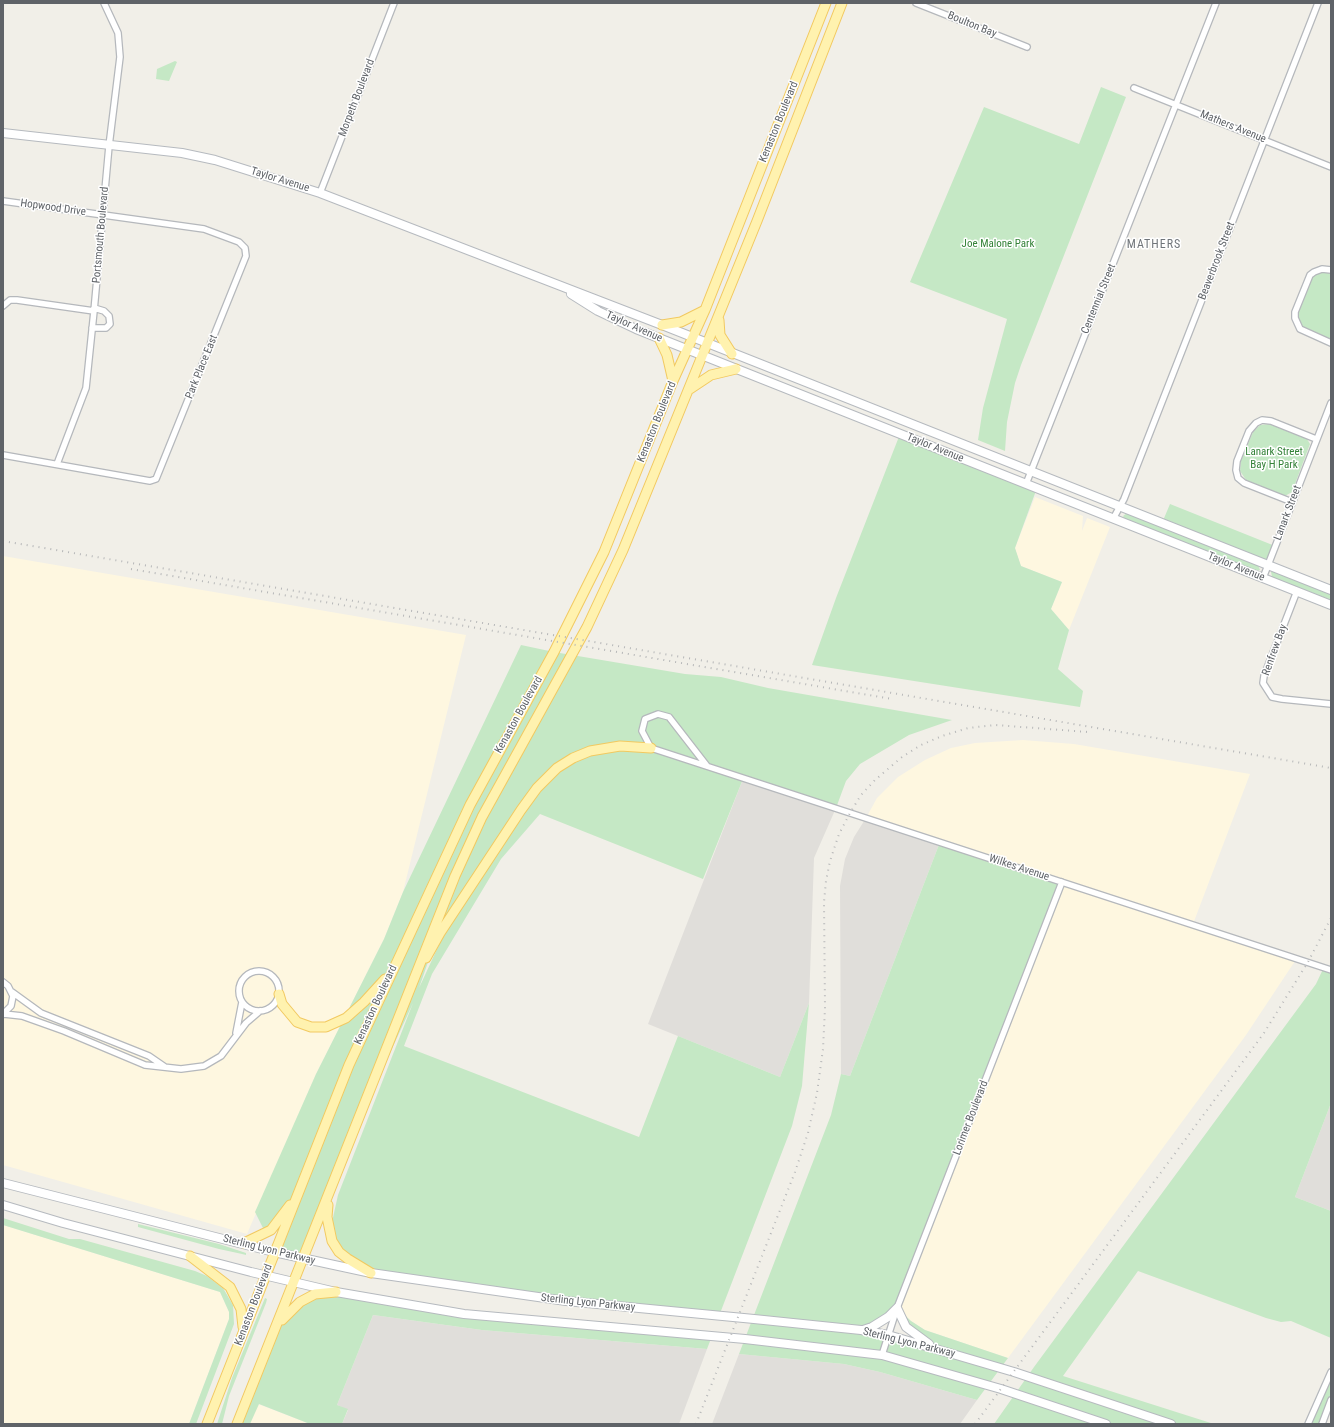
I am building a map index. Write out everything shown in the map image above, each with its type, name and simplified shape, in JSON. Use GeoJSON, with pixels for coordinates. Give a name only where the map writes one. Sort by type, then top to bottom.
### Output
{"type":"FeatureCollection","features":[{"type":"Feature","properties":{"kind":"main road","name":"Kenaston Boulevard"},"geometry":{"type":"LineString","coordinates":[[207,1424],[349,1065],[391,972],[470,805],[586,590],[624,504],[673,381],[705,310],[826,3]]}},
{"type":"Feature","properties":{"kind":"main road","name":"Kenaston Boulevard"},"geometry":{"type":"LineString","coordinates":[[237,1424],[295,1282],[407,992],[454,876],[482,817],[572,656],[603,593],[638,514],[719,317],[842,3]]}},
{"type":"Feature","properties":{"kind":"main road","name":"Taylor Avenue"},"geometry":{"type":"LineString","coordinates":[[3,133],[182,153],[214,160],[320,193],[662,325],[1331,590]]}},
{"type":"Feature","properties":{"kind":"main road","name":"Taylor Avenue"},"geometry":{"type":"LineString","coordinates":[[544,279],[622,323],[687,350],[1331,605]]}},
{"type":"Feature","properties":{"kind":"main road"},"geometry":{"type":"LineString","coordinates":[[662,325],[680,322],[705,310]]}},
{"type":"Feature","properties":{"kind":"main road"},"geometry":{"type":"LineString","coordinates":[[719,317],[720,335],[732,354]]}},
{"type":"Feature","properties":{"kind":"main road"},"geometry":{"type":"LineString","coordinates":[[659,338],[667,355],[673,381]]}},
{"type":"Feature","properties":{"kind":"main road"},"geometry":{"type":"LineString","coordinates":[[689,390],[711,375],[736,369]]}},
{"type":"Feature","properties":{"kind":"main road"},"geometry":{"type":"LineString","coordinates":[[407,992],[440,933],[537,788],[557,768],[572,758],[590,751],[620,746],[650,748]]}},
{"type":"Feature","properties":{"kind":"main road"},"geometry":{"type":"LineString","coordinates":[[279,994],[282,1004],[297,1022],[311,1027],[326,1027],[346,1018],[364,1002],[391,972]]}},
{"type":"Feature","properties":{"kind":"main road","name":"Sterling Lyon Parkway"},"geometry":{"type":"LineString","coordinates":[[3,1183],[303,1260],[371,1273],[566,1301],[861,1330],[888,1335],[1014,1372],[1170,1424]]}},
{"type":"Feature","properties":{"kind":"main road"},"geometry":{"type":"LineString","coordinates":[[244,1244],[272,1230],[298,1194]]}},
{"type":"Feature","properties":{"kind":"main road"},"geometry":{"type":"LineString","coordinates":[[329,1195],[327,1217],[332,1241],[339,1252],[371,1273]]}},
{"type":"Feature","properties":{"kind":"main road","name":"Sterling Lyon Parkway"},"geometry":{"type":"LineString","coordinates":[[3,1205],[63,1223],[336,1292],[464,1314],[745,1339],[882,1355],[1001,1389],[1106,1424]]}},
{"type":"Feature","properties":{"kind":"main road"},"geometry":{"type":"LineString","coordinates":[[190,1256],[230,1286],[241,1309],[243,1332]]}},
{"type":"Feature","properties":{"kind":"main road"},"geometry":{"type":"LineString","coordinates":[[276,1327],[300,1302],[315,1294],[336,1292]]}},
{"type":"Feature","properties":{"kind":"main road"},"geometry":{"type":"LineString","coordinates":[[861,1330],[872,1328],[897,1308],[906,1327],[936,1349]]}},
{"type":"Feature","properties":{"kind":"street","name":"Portsmouth Boulevard"},"geometry":{"type":"LineString","coordinates":[[57,464],[86,388],[119,47],[118,33],[105,3]]}},
{"type":"Feature","properties":{"kind":"street","name":"Morpeth Boulevard"},"geometry":{"type":"LineString","coordinates":[[320,193],[394,3]]}},
{"type":"Feature","properties":{"kind":"street","name":"Boulton Bay"},"geometry":{"type":"LineString","coordinates":[[916,3],[1027,47]]}},
{"type":"Feature","properties":{"kind":"street","name":"Centennial Street"},"geometry":{"type":"LineString","coordinates":[[1026,484],[1216,3]]}},
{"type":"Feature","properties":{"kind":"street","name":"Beaverbrook Street"},"geometry":{"type":"LineString","coordinates":[[1114,519],[1318,3]]}},
{"type":"Feature","properties":{"kind":"street","name":"Mathers Avenue"},"geometry":{"type":"LineString","coordinates":[[1134,88],[1331,167]]}},
{"type":"Feature","properties":{"kind":"street","name":"Hopwood Drive"},"geometry":{"type":"LineString","coordinates":[[3,201],[103,215]]}},
{"type":"Feature","properties":{"kind":"street","name":"Park Place East"},"geometry":{"type":"LineString","coordinates":[[3,455],[150,481],[156,479],[246,256],[245,248],[239,242],[204,229],[103,215]]}},
{"type":"Feature","properties":{"kind":"street"},"geometry":{"type":"LineString","coordinates":[[1331,270],[1322,270],[1314,272],[1310,275],[1295,312],[1295,318],[1300,329],[1331,343]]}},
{"type":"Feature","properties":{"kind":"street"},"geometry":{"type":"LineString","coordinates":[[3,306],[10,300],[17,300],[104,311],[110,316],[110,324],[106,328],[92,328]]}},
{"type":"Feature","properties":{"kind":"street","name":"Lanark Street"},"geometry":{"type":"LineString","coordinates":[[1263,578],[1331,403]]}},
{"type":"Feature","properties":{"kind":"street"},"geometry":{"type":"LineString","coordinates":[[1292,502],[1244,483],[1238,478],[1236,470],[1237,461],[1249,431],[1256,423],[1262,420],[1271,421],[1316,440]]}},
{"type":"Feature","properties":{"kind":"street","name":"Renfrew Bay"},"geometry":{"type":"LineString","coordinates":[[1297,591],[1264,676],[1263,683],[1272,696],[1282,699],[1331,704]]}},
{"type":"Feature","properties":{"kind":"street"},"geometry":{"type":"LineString","coordinates":[[650,748],[643,735],[643,725],[645,719],[653,714],[663,714],[673,722],[707,766]]}},
{"type":"Feature","properties":{"kind":"street","name":"Wilkes Avenue"},"geometry":{"type":"LineString","coordinates":[[650,748],[1331,970]]}},
{"type":"Feature","properties":{"kind":"street","name":"Lorimer Boulevard"},"geometry":{"type":"LineString","coordinates":[[882,1355],[897,1308],[1062,882]]}},
{"type":"Feature","properties":{"kind":"street"},"geometry":{"type":"LineString","coordinates":[[4,1014],[22,1016],[64,1031],[145,1065],[167,1068],[204,1066],[221,1056],[236,1036],[260,1011],[272,1006],[279,994],[277,982],[273,977],[261,971],[255,971],[243,978],[239,991],[242,1002],[236,1036]]}},
{"type":"Feature","properties":{"kind":"street"},"geometry":{"type":"LineString","coordinates":[[3,982],[12,992],[41,1013],[149,1056],[167,1068]]}},
{"type":"Feature","properties":{"kind":"street"},"geometry":{"type":"LineString","coordinates":[[4,1014],[11,1006],[12,992]]}},
{"type":"Feature","properties":{"kind":"street"},"geometry":{"type":"LineString","coordinates":[[242,1002],[254,1010],[260,1011]]}},
{"type":"Feature","properties":{"kind":"street"},"geometry":{"type":"LineString","coordinates":[[1308,1424],[1331,1372]]}},
{"type":"Feature","properties":{"kind":"street"},"geometry":{"type":"LineString","coordinates":[[1322,1424],[1331,1400]]}},
{"type":"Feature","properties":{"kind":"shaded area"},"geometry":{"type":"Polygon","coordinates":[[[1035,497],[1083,516],[1082,531],[1087,518],[1110,527],[1069,630],[1051,609],[1062,582],[1021,566],[1015,548],[1035,497]]]}},
{"type":"Feature","properties":{"kind":"shaded area"},"geometry":{"type":"Polygon","coordinates":[[[3,556],[466,635],[403,892],[384,939],[316,1074],[247,1234],[3,1165],[3,556]]]}},
{"type":"Feature","properties":{"kind":"shaded area"},"geometry":{"type":"Polygon","coordinates":[[[1023,740],[1074,744],[1250,774],[1193,924],[1297,958],[1246,1035],[1008,1358],[925,1330],[911,1321],[897,1308],[1062,882],[866,818],[877,798],[898,777],[925,760],[951,748],[975,743],[1023,740]]]}},
{"type":"Feature","properties":{"kind":"shaded area"},"geometry":{"type":"Polygon","coordinates":[[[743,779],[836,808],[814,858],[809,1003],[780,1077],[648,1024],[743,779]]]}},
{"type":"Feature","properties":{"kind":"shaded area"},"geometry":{"type":"Polygon","coordinates":[[[866,818],[940,842],[850,1076],[841,1074],[840,886],[845,859],[854,837],[866,818]]]}},
{"type":"Feature","properties":{"kind":"shaded area"},"geometry":{"type":"Polygon","coordinates":[[[1331,1103],[1331,1211],[1295,1197],[1331,1103]]]}},
{"type":"Feature","properties":{"kind":"shaded area"},"geometry":{"type":"Polygon","coordinates":[[[3,1225],[220,1292],[229,1312],[229,1319],[189,1424],[3,1424],[3,1225]]]}},
{"type":"Feature","properties":{"kind":"shaded area"},"geometry":{"type":"Polygon","coordinates":[[[373,1315],[482,1330],[707,1349],[679,1424],[342,1424],[348,1410],[337,1405],[373,1315]]]}},
{"type":"Feature","properties":{"kind":"shaded area"},"geometry":{"type":"Polygon","coordinates":[[[739,1354],[844,1364],[880,1372],[977,1400],[960,1424],[712,1424],[739,1354]]]}},
{"type":"Feature","properties":{"kind":"shaded area"},"geometry":{"type":"Polygon","coordinates":[[[258,1404],[310,1424],[250,1424],[258,1404]]]}},
{"type":"Feature","properties":{"kind":"green space"},"geometry":{"type":"Polygon","coordinates":[[[175,61],[177,62],[169,81],[156,79],[157,69],[175,61]]]}},
{"type":"Feature","properties":{"kind":"green space","name":"Joe Malone Park"},"geometry":{"type":"Polygon","coordinates":[[[1101,87],[1126,97],[1021,365],[1015,383],[1007,422],[1005,451],[978,440],[983,408],[1007,319],[910,282],[984,107],[1079,144],[1101,87]]]}},
{"type":"Feature","properties":{"kind":"green space"},"geometry":{"type":"Polygon","coordinates":[[[1331,270],[1331,343],[1300,329],[1295,312],[1314,272],[1331,270]]]}},
{"type":"Feature","properties":{"kind":"green space","name":"Lanark Street Bay H Park"},"geometry":{"type":"Polygon","coordinates":[[[1269,424],[1307,439],[1310,444],[1292,492],[1285,496],[1246,480],[1240,471],[1241,460],[1253,432],[1260,425],[1269,424]]]}},
{"type":"Feature","properties":{"kind":"green space"},"geometry":{"type":"Polygon","coordinates":[[[900,434],[1037,488],[1015,548],[1021,566],[1062,582],[1051,609],[1069,630],[1058,669],[1083,691],[1080,707],[812,665],[836,598],[900,434]]]}},
{"type":"Feature","properties":{"kind":"green space"},"geometry":{"type":"Polygon","coordinates":[[[1170,504],[1275,546],[1267,565],[1162,523],[1170,504]]]}},
{"type":"Feature","properties":{"kind":"green space"},"geometry":{"type":"Polygon","coordinates":[[[1127,513],[1258,565],[1260,570],[1256,571],[1125,519],[1123,516],[1127,513]]]}},
{"type":"Feature","properties":{"kind":"green space"},"geometry":{"type":"Polygon","coordinates":[[[1271,572],[1331,594],[1331,600],[1272,577],[1271,572]]]}},
{"type":"Feature","properties":{"kind":"green space"},"geometry":{"type":"Polygon","coordinates":[[[521,645],[685,674],[721,677],[768,688],[952,720],[909,735],[860,764],[846,781],[836,808],[706,766],[743,779],[703,879],[540,814],[501,859],[432,974],[404,1046],[639,1137],[678,1036],[780,1077],[809,1003],[802,1086],[792,1126],[719,1316],[566,1301],[371,1273],[339,1252],[332,1222],[338,1195],[413,1003],[350,1140],[303,1259],[274,1252],[297,1196],[267,1236],[255,1212],[316,1074],[384,939],[403,892],[521,645]],[[445,913],[419,988],[443,936],[447,915],[445,913]]]}},
{"type":"Feature","properties":{"kind":"green space"},"geometry":{"type":"Polygon","coordinates":[[[940,842],[1062,882],[897,1308],[911,1321],[925,1330],[1008,1358],[977,1400],[880,1372],[844,1364],[739,1354],[831,1115],[841,1074],[850,1076],[940,842]],[[897,1308],[862,1330],[934,1348],[906,1327],[897,1308]]]}},
{"type":"Feature","properties":{"kind":"green space"},"geometry":{"type":"Polygon","coordinates":[[[1324,967],[1331,970],[1331,1103],[1295,1197],[1331,1211],[1331,1338],[1291,1321],[1281,1322],[1266,1318],[1138,1271],[1063,1376],[1214,1424],[994,1424],[1034,1367],[1316,984],[1324,967]]]}},
{"type":"Feature","properties":{"kind":"green space"},"geometry":{"type":"Polygon","coordinates":[[[3,1218],[69,1239],[80,1239],[195,1271],[207,1276],[223,1288],[233,1305],[234,1324],[196,1424],[189,1424],[229,1319],[229,1312],[220,1292],[3,1225],[3,1218]]]}},
{"type":"Feature","properties":{"kind":"green space"},"geometry":{"type":"Polygon","coordinates":[[[138,1224],[219,1244],[246,1253],[246,1255],[138,1227],[138,1224]]]}},
{"type":"Feature","properties":{"kind":"green space"},"geometry":{"type":"Polygon","coordinates":[[[336,1292],[464,1314],[712,1336],[707,1349],[482,1330],[373,1315],[337,1405],[348,1409],[342,1424],[310,1424],[259,1404],[250,1424],[241,1424],[277,1327],[300,1302],[336,1292]]]}},
{"type":"Feature","properties":{"kind":"green space"},"geometry":{"type":"Polygon","coordinates":[[[265,1298],[267,1299],[266,1303],[229,1396],[222,1424],[217,1424],[232,1378],[265,1298]]]}},
{"type":"Feature","properties":{"kind":"green space"},"geometry":{"type":"Polygon","coordinates":[[[1331,1372],[1331,1400],[1322,1424],[1308,1424],[1331,1372]]]}},
{"type":"Feature","properties":{"kind":"railway"},"geometry":{"type":"LineString","coordinates":[[3,541],[1331,768]]}},
{"type":"Feature","properties":{"kind":"railway"},"geometry":{"type":"LineString","coordinates":[[131,569],[892,699]]}},
{"type":"Feature","properties":{"kind":"railway"},"geometry":{"type":"LineString","coordinates":[[696,1424],[795,1172],[808,1133],[817,1093],[823,1049],[825,1008],[824,902],[826,881],[830,861],[839,834],[850,813],[861,795],[875,780],[902,757],[921,745],[942,736],[968,728],[995,725],[1088,732]]}},
{"type":"Feature","properties":{"kind":"railway"},"geometry":{"type":"LineString","coordinates":[[975,1424],[1264,1033],[1308,962],[1331,918]]}},
{"type":"Feature","properties":{"kind":"district","name":"MATHERS"},"geometry":{"type":"Point","coordinates":[1154,245]}}]}
